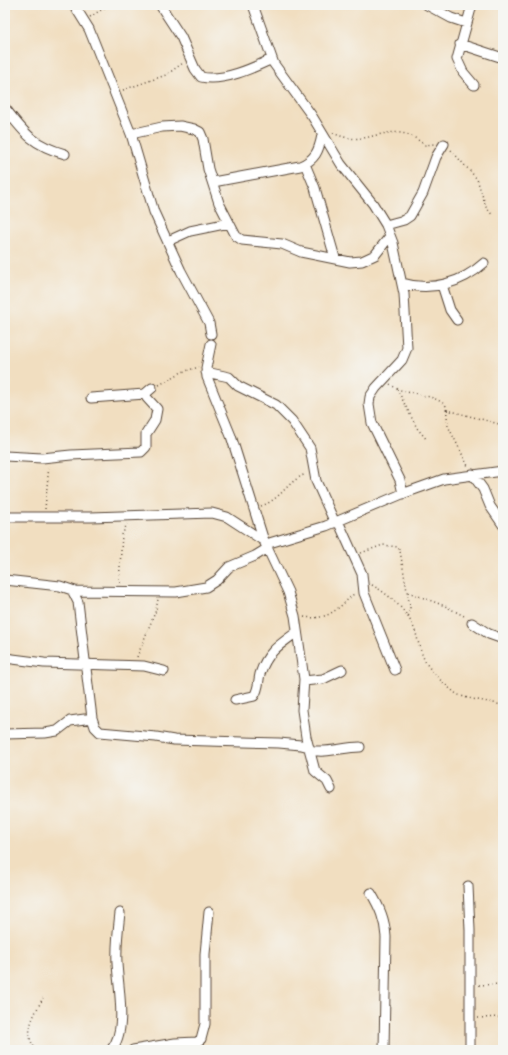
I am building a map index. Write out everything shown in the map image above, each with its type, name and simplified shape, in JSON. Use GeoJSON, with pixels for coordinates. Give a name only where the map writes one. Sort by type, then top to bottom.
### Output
{"type":"FeatureCollection","features":[{"type":"Feature","properties":{"kind":"street"},"geometry":{"type":"LineString","coordinates":[[74,5],[84,20],[131,134],[154,212],[190,291],[209,323],[212,334]]}},
{"type":"Feature","properties":{"kind":"street"},"geometry":{"type":"LineString","coordinates":[[160,5],[181,37],[195,70],[204,78],[245,71],[272,59]]}},
{"type":"Feature","properties":{"kind":"street"},"geometry":{"type":"LineString","coordinates":[[253,5],[272,59],[280,73],[317,126],[341,164],[373,204],[386,225],[390,236],[402,283],[406,317],[407,348],[402,360],[370,397],[370,412],[372,423],[400,480],[403,494]]}},
{"type":"Feature","properties":{"kind":"street"},"geometry":{"type":"LineString","coordinates":[[427,5],[451,18],[466,23]]}},
{"type":"Feature","properties":{"kind":"street"},"geometry":{"type":"LineString","coordinates":[[472,5],[457,59],[458,64],[474,85]]}},
{"type":"Feature","properties":{"kind":"street"},"geometry":{"type":"LineString","coordinates":[[460,44],[503,58]]}},
{"type":"Feature","properties":{"kind":"street"},"geometry":{"type":"LineString","coordinates":[[5,108],[36,143],[48,149],[65,154]]}},
{"type":"Feature","properties":{"kind":"street"},"geometry":{"type":"LineString","coordinates":[[131,134],[162,127],[180,126],[194,128],[200,132],[219,203],[236,236],[242,240],[282,244],[301,252],[350,262],[369,259],[375,255],[390,236]]}},
{"type":"Feature","properties":{"kind":"street"},"geometry":{"type":"LineString","coordinates":[[213,182],[305,164],[315,157],[322,135]]}},
{"type":"Feature","properties":{"kind":"street"},"geometry":{"type":"LineString","coordinates":[[386,225],[404,220],[410,216],[423,193],[436,157],[444,144]]}},
{"type":"Feature","properties":{"kind":"street"},"geometry":{"type":"LineString","coordinates":[[305,164],[315,188],[335,258]]}},
{"type":"Feature","properties":{"kind":"street"},"geometry":{"type":"LineString","coordinates":[[168,241],[190,231],[229,223]]}},
{"type":"Feature","properties":{"kind":"street"},"geometry":{"type":"LineString","coordinates":[[402,283],[418,286],[442,285],[470,275],[484,263]]}},
{"type":"Feature","properties":{"kind":"street"},"geometry":{"type":"LineString","coordinates":[[442,285],[450,310],[457,320]]}},
{"type":"Feature","properties":{"kind":"street"},"geometry":{"type":"LineString","coordinates":[[211,344],[206,368],[210,387],[231,436],[253,508],[266,544],[283,580],[295,616],[304,681],[302,710],[309,749],[315,771],[326,781],[331,789]]}},
{"type":"Feature","properties":{"kind":"street"},"geometry":{"type":"LineString","coordinates":[[206,368],[229,378],[238,386],[276,405],[292,421],[306,440],[312,455],[316,481],[354,556],[374,621],[395,670]]}},
{"type":"Feature","properties":{"kind":"street"},"geometry":{"type":"LineString","coordinates":[[91,398],[149,391]]}},
{"type":"Feature","properties":{"kind":"street"},"geometry":{"type":"LineString","coordinates":[[5,456],[30,458],[137,453],[144,450],[146,434],[158,414],[157,408],[146,398],[149,391]]}},
{"type":"Feature","properties":{"kind":"street"},"geometry":{"type":"LineString","coordinates":[[5,580],[60,586],[72,590],[176,592],[206,587],[217,580],[229,567],[255,556],[266,544],[336,522],[403,494],[444,479],[503,471]]}},
{"type":"Feature","properties":{"kind":"street"},"geometry":{"type":"LineString","coordinates":[[472,474],[483,489],[490,506],[503,526]]}},
{"type":"Feature","properties":{"kind":"street"},"geometry":{"type":"LineString","coordinates":[[5,517],[220,514],[266,544]]}},
{"type":"Feature","properties":{"kind":"street"},"geometry":{"type":"LineString","coordinates":[[72,590],[78,602],[92,718],[95,727],[100,732],[105,734],[156,737],[174,740],[292,743],[323,752],[346,747],[360,747]]}},
{"type":"Feature","properties":{"kind":"street"},"geometry":{"type":"LineString","coordinates":[[472,623],[489,634],[503,639]]}},
{"type":"Feature","properties":{"kind":"street"},"geometry":{"type":"LineString","coordinates":[[235,700],[254,696],[257,692],[262,667],[270,653],[275,647],[297,632]]}},
{"type":"Feature","properties":{"kind":"street"},"geometry":{"type":"LineString","coordinates":[[5,658],[44,663],[153,667],[164,671]]}},
{"type":"Feature","properties":{"kind":"street"},"geometry":{"type":"LineString","coordinates":[[304,681],[323,679],[342,670]]}},
{"type":"Feature","properties":{"kind":"street"},"geometry":{"type":"LineString","coordinates":[[5,734],[45,733],[57,731],[70,721],[92,718]]}},
{"type":"Feature","properties":{"kind":"street"},"geometry":{"type":"LineString","coordinates":[[468,886],[470,1050]]}},
{"type":"Feature","properties":{"kind":"street"},"geometry":{"type":"LineString","coordinates":[[371,893],[385,921],[384,1050]]}},
{"type":"Feature","properties":{"kind":"street"},"geometry":{"type":"LineString","coordinates":[[133,1050],[174,1043],[197,1042],[202,1039],[205,1024],[205,954],[209,912]]}},
{"type":"Feature","properties":{"kind":"street"},"geometry":{"type":"LineString","coordinates":[[111,1050],[118,1038],[120,1026],[117,962],[120,913]]}},
{"type":"Feature","properties":{"kind":"path"},"geometry":{"type":"LineString","coordinates":[[84,20],[109,5]]}},
{"type":"Feature","properties":{"kind":"path"},"geometry":{"type":"LineString","coordinates":[[114,94],[174,71],[190,56]]}},
{"type":"Feature","properties":{"kind":"path"},"geometry":{"type":"LineString","coordinates":[[317,126],[351,140],[359,140],[396,132],[414,137],[425,145],[444,144],[456,154],[477,179],[486,207],[493,216]]}},
{"type":"Feature","properties":{"kind":"path"},"geometry":{"type":"LineString","coordinates":[[149,391],[154,386],[162,385],[182,372],[206,368]]}},
{"type":"Feature","properties":{"kind":"path"},"geometry":{"type":"LineString","coordinates":[[385,380],[397,389],[422,395],[443,403],[447,410],[448,426],[472,474]]}},
{"type":"Feature","properties":{"kind":"path"},"geometry":{"type":"LineString","coordinates":[[397,389],[416,428],[427,440]]}},
{"type":"Feature","properties":{"kind":"path"},"geometry":{"type":"LineString","coordinates":[[447,410],[503,425]]}},
{"type":"Feature","properties":{"kind":"path"},"geometry":{"type":"LineString","coordinates":[[45,517],[50,457]]}},
{"type":"Feature","properties":{"kind":"path"},"geometry":{"type":"LineString","coordinates":[[253,508],[274,501],[300,476],[314,472]]}},
{"type":"Feature","properties":{"kind":"path"},"geometry":{"type":"LineString","coordinates":[[118,590],[122,535],[131,516]]}},
{"type":"Feature","properties":{"kind":"path"},"geometry":{"type":"LineString","coordinates":[[354,556],[383,545],[389,544],[398,547],[408,592],[410,608],[408,618]]}},
{"type":"Feature","properties":{"kind":"path"},"geometry":{"type":"LineString","coordinates":[[295,616],[322,619],[340,608],[363,583],[376,588],[401,606],[408,618],[425,661],[444,684],[458,695],[490,701],[503,706]]}},
{"type":"Feature","properties":{"kind":"path"},"geometry":{"type":"LineString","coordinates":[[131,666],[142,646],[156,610],[159,592]]}},
{"type":"Feature","properties":{"kind":"path"},"geometry":{"type":"LineString","coordinates":[[408,592],[451,608],[462,614],[472,623]]}},
{"type":"Feature","properties":{"kind":"path"},"geometry":{"type":"LineString","coordinates":[[470,985],[503,984]]}},
{"type":"Feature","properties":{"kind":"path"},"geometry":{"type":"LineString","coordinates":[[36,1050],[31,1045],[29,1033],[30,1025],[42,998]]}},
{"type":"Feature","properties":{"kind":"path"},"geometry":{"type":"LineString","coordinates":[[470,1019],[503,1016]]}}]}
